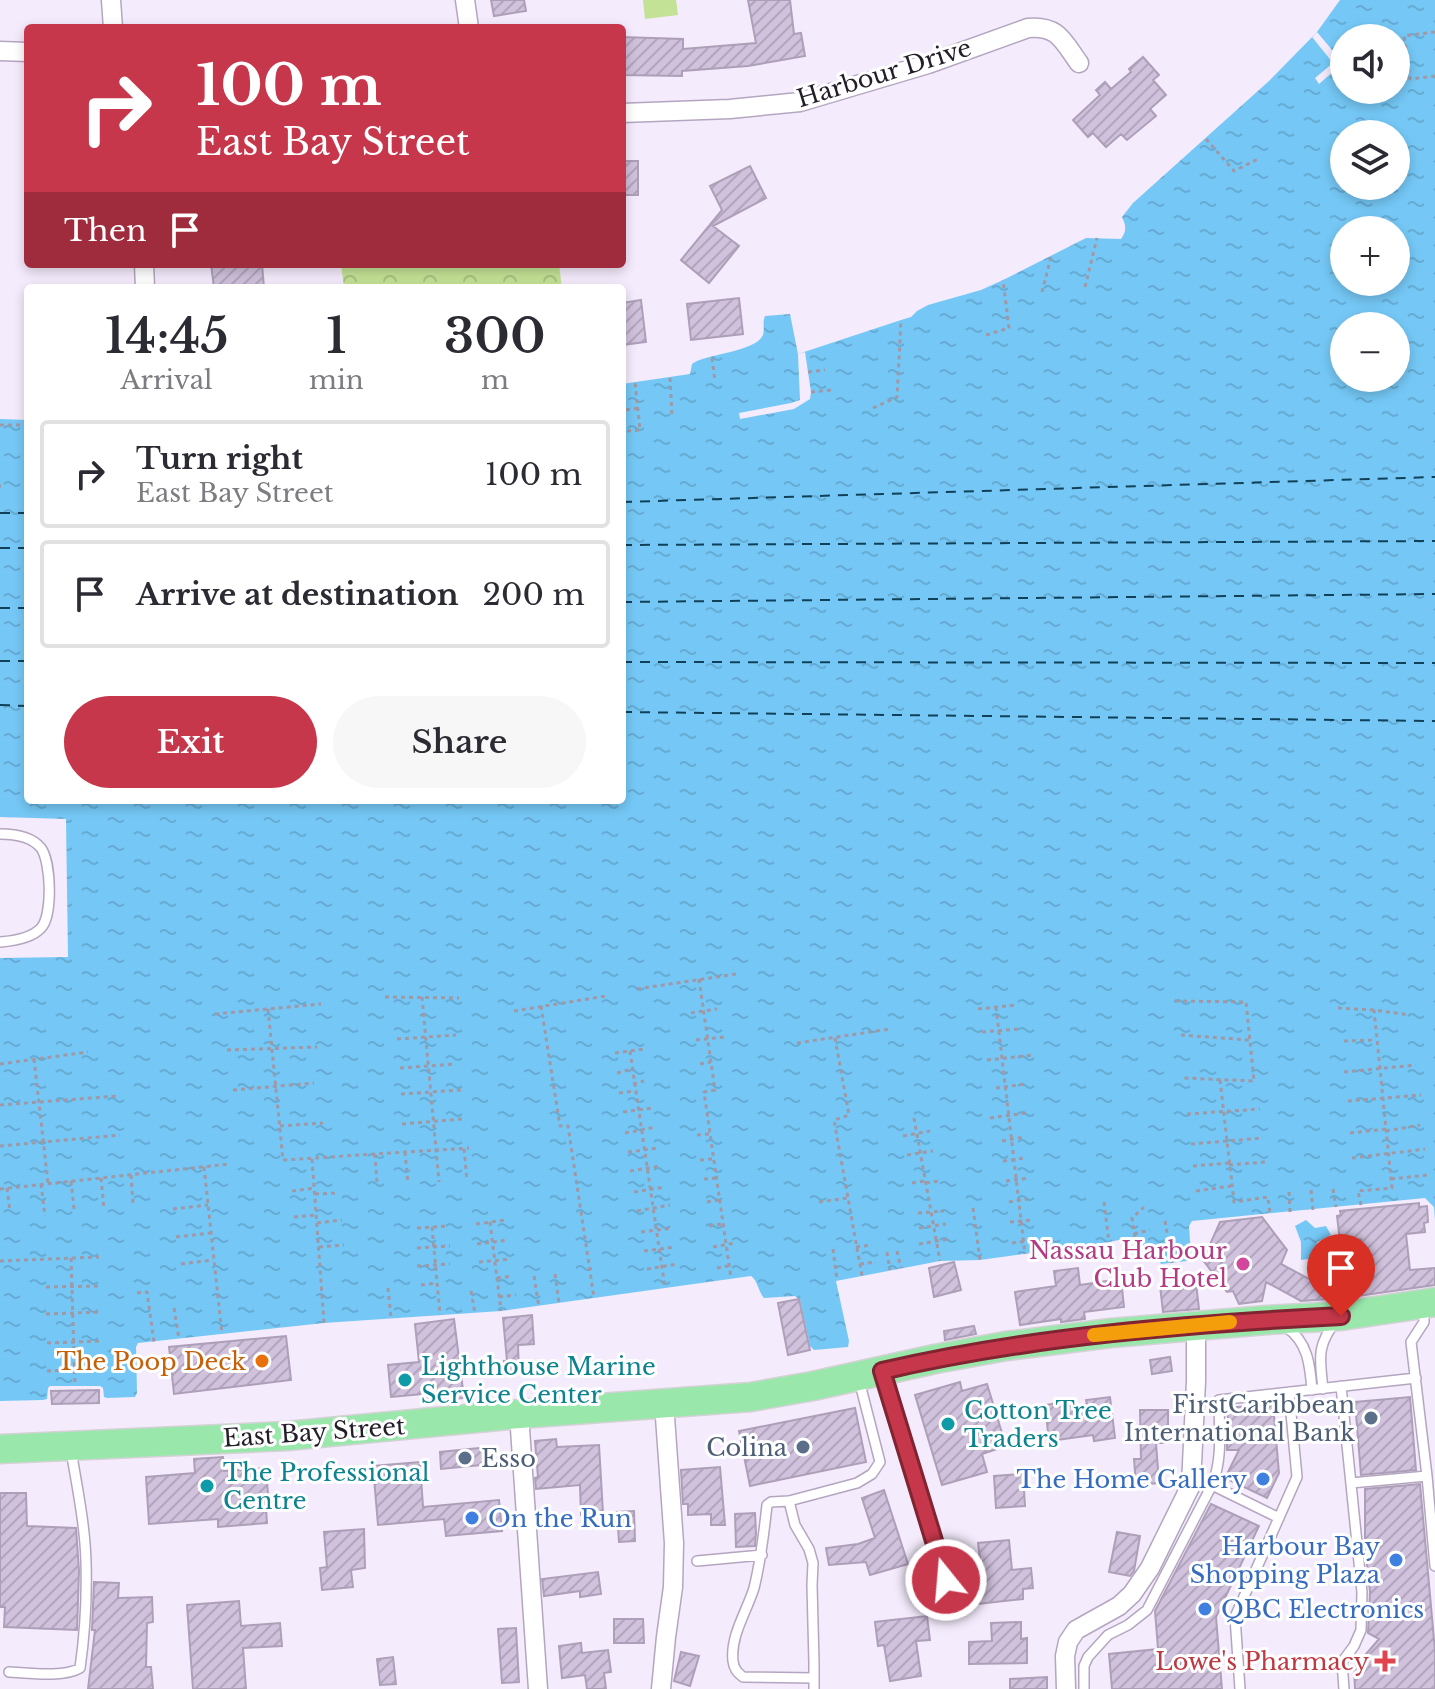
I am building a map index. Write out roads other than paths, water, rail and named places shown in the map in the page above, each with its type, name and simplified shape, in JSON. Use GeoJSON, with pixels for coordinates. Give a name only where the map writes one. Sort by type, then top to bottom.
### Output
{"type":"FeatureCollection","features":[{"type":"Feature","properties":{"kind":"highway","name":"East Bay Street"},"geometry":{"type":"LineString","coordinates":[[5,1447],[287,1436],[519,1414],[751,1397],[1006,1346],[1196,1325],[1341,1316],[1432,1304]]}},
{"type":"Feature","properties":{"kind":"street"},"geometry":{"type":"LineString","coordinates":[[111,0],[113,24]]}},
{"type":"Feature","properties":{"kind":"street"},"geometry":{"type":"LineString","coordinates":[[465,0],[468,24]]}},
{"type":"Feature","properties":{"kind":"street","name":"Harbour Drive"},"geometry":{"type":"LineString","coordinates":[[626,113],[730,109],[800,102],[928,64],[1028,28],[1045,26],[1058,35],[1079,63]]}},
{"type":"Feature","properties":{"kind":"street"},"geometry":{"type":"LineString","coordinates":[[0,51],[24,52]]}},
{"type":"Feature","properties":{"kind":"street"},"geometry":{"type":"LineString","coordinates":[[1066,1689],[1065,1656],[1068,1642],[1076,1630],[1119,1606],[1132,1594],[1150,1568],[1191,1485],[1196,1325]]}},
{"type":"Feature","properties":{"kind":"street"},"geometry":{"type":"LineString","coordinates":[[661,1689],[673,1587],[674,1543],[664,1403]]}},
{"type":"Feature","properties":{"kind":"street"},"geometry":{"type":"LineString","coordinates":[[519,1414],[538,1689]]}},
{"type":"Feature","properties":{"kind":"lane"},"geometry":{"type":"LineString","coordinates":[[0,834],[30,840],[41,848],[49,865],[49,906],[44,926],[32,934],[0,942]]}},
{"type":"Feature","properties":{"kind":"lane"},"geometry":{"type":"LineString","coordinates":[[1432,1304],[1411,1342],[1435,1566]]}},
{"type":"Feature","properties":{"kind":"lane"},"geometry":{"type":"LineString","coordinates":[[1323,1389],[1319,1356],[1321,1346],[1328,1331],[1341,1316]]}},
{"type":"Feature","properties":{"kind":"lane"},"geometry":{"type":"LineString","coordinates":[[1277,1319],[1293,1332],[1305,1348],[1312,1390]]}},
{"type":"Feature","properties":{"kind":"lane"},"geometry":{"type":"LineString","coordinates":[[789,1501],[795,1525],[813,1563],[814,1684],[743,1677],[736,1671],[733,1662],[734,1644],[762,1555],[767,1505],[857,1483],[872,1474],[880,1462],[870,1373]]}},
{"type":"Feature","properties":{"kind":"lane"},"geometry":{"type":"LineString","coordinates":[[870,1373],[955,1609]]}},
{"type":"Feature","properties":{"kind":"lane"},"geometry":{"type":"LineString","coordinates":[[1084,1689],[1084,1666],[1088,1657],[1108,1635],[1147,1610],[1212,1485],[1219,1455],[1219,1400],[1416,1378]]}},
{"type":"Feature","properties":{"kind":"lane"},"geometry":{"type":"LineString","coordinates":[[1341,1386],[1362,1592],[1361,1630],[1342,1662],[1344,1689]]}},
{"type":"Feature","properties":{"kind":"lane"},"geometry":{"type":"LineString","coordinates":[[1240,1689],[1235,1617],[1297,1477],[1289,1392]]}},
{"type":"Feature","properties":{"kind":"lane"},"geometry":{"type":"LineString","coordinates":[[9,1672],[76,1672],[80,1668],[85,1627],[86,1561],[82,1514],[70,1446]]}},
{"type":"Feature","properties":{"kind":"lane"},"geometry":{"type":"LineString","coordinates":[[1351,1483],[1427,1476]]}},
{"type":"Feature","properties":{"kind":"lane"},"geometry":{"type":"LineString","coordinates":[[1212,1485],[1279,1518]]}},
{"type":"Feature","properties":{"kind":"lane"},"geometry":{"type":"LineString","coordinates":[[697,1561],[762,1555]]}},
{"type":"Feature","properties":{"kind":"water"},"geometry":{"type":"Polygon","coordinates":[[[1340,0],[1435,0],[1435,1220],[1434,1207],[1425,1198],[1192,1221],[1189,1226],[1191,1255],[1187,1261],[1161,1264],[1156,1253],[1142,1253],[1137,1249],[1134,1237],[980,1260],[940,1261],[836,1281],[848,1347],[814,1350],[810,1346],[800,1300],[795,1296],[764,1298],[751,1276],[501,1311],[324,1323],[138,1343],[135,1397],[107,1398],[100,1386],[50,1386],[47,1399],[0,1401],[0,958],[68,957],[66,819],[0,817],[0,419],[24,420],[24,804],[626,804],[626,383],[690,374],[692,364],[698,361],[751,345],[763,335],[765,316],[790,314],[798,354],[911,317],[928,305],[981,290],[1086,238],[1121,239],[1125,228],[1122,217],[1133,203],[1269,81],[1317,32],[1340,0]]]}},
{"type":"Feature","properties":{"kind":"water"},"geometry":{"type":"Polygon","coordinates":[[[1306,1220],[1315,1228],[1326,1226],[1331,1235],[1317,1242],[1316,1258],[1301,1260],[1301,1242],[1295,1226],[1306,1220]]]}},
{"type":"Feature","properties":{"kind":"place","name":"Nassau Harbour Club Hotel"},"geometry":{"type":"Point","coordinates":[1243,1264]}},
{"type":"Feature","properties":{"kind":"place","name":"The Poop Deck"},"geometry":{"type":"Point","coordinates":[262,1361]}},
{"type":"Feature","properties":{"kind":"place","name":"Lighthouse Marine Service Center"},"geometry":{"type":"Point","coordinates":[405,1380]}},
{"type":"Feature","properties":{"kind":"place","name":"FirstCaribbean International Bank"},"geometry":{"type":"Point","coordinates":[1371,1418]}},
{"type":"Feature","properties":{"kind":"place","name":"Cotton Tree Traders"},"geometry":{"type":"Point","coordinates":[948,1424]}},
{"type":"Feature","properties":{"kind":"place","name":"Colina"},"geometry":{"type":"Point","coordinates":[803,1447]}},
{"type":"Feature","properties":{"kind":"place","name":"Esso"},"geometry":{"type":"Point","coordinates":[465,1458]}},
{"type":"Feature","properties":{"kind":"place","name":"The Home Gallery"},"geometry":{"type":"Point","coordinates":[1263,1479]}},
{"type":"Feature","properties":{"kind":"place","name":"The Professional Centre"},"geometry":{"type":"Point","coordinates":[207,1486]}},
{"type":"Feature","properties":{"kind":"place","name":"On the Run"},"geometry":{"type":"Point","coordinates":[472,1518]}},
{"type":"Feature","properties":{"kind":"place","name":"Harbour Bay Shopping Plaza"},"geometry":{"type":"Point","coordinates":[1396,1560]}},
{"type":"Feature","properties":{"kind":"place","name":"QBC Electronics"},"geometry":{"type":"Point","coordinates":[1205,1609]}},
{"type":"Feature","properties":{"kind":"place","name":"Lowe's Pharmacy"},"geometry":{"type":"Point","coordinates":[1385,1661]}}]}
